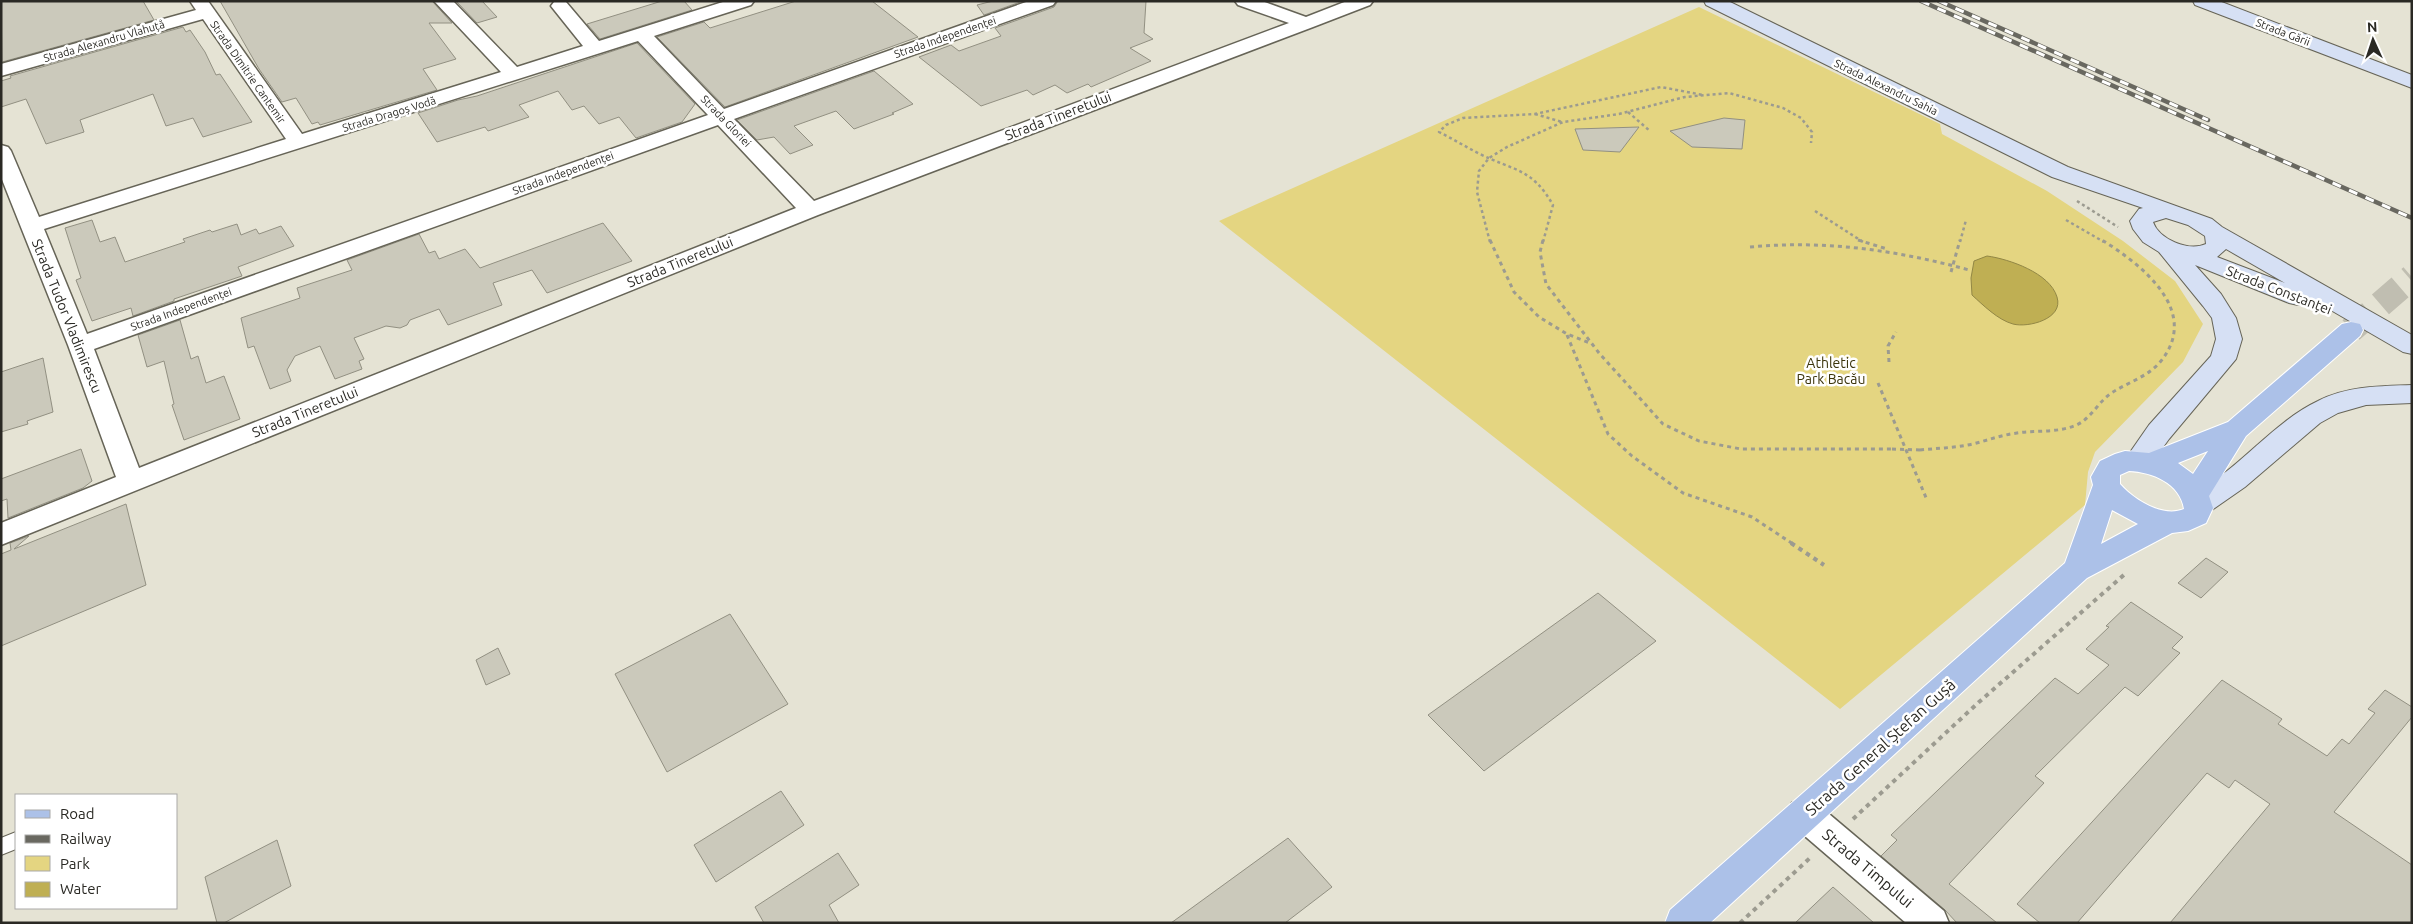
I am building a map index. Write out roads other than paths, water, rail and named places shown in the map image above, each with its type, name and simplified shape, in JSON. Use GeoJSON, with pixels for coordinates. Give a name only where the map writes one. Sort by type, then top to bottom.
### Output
{"type":"FeatureCollection","features":[{"type":"Feature","properties":{"kind":"main road"},"geometry":{"type":"LineString","coordinates":[[2107,485],[2118,500],[2137,513],[2167,522],[2180,522],[2190,519],[2197,512],[2197,499],[2237,429],[2351,330]]}},
{"type":"Feature","properties":{"kind":"main road","name":"Strada General Ștefan Gușă"},"geometry":{"type":"LineString","coordinates":[[2077,570],[2107,485],[2106,476],[2109,469],[2115,464],[2145,462],[2237,429]]}},
{"type":"Feature","properties":{"kind":"main road"},"geometry":{"type":"LineString","coordinates":[[2145,462],[2178,476],[2197,499]]}},
{"type":"Feature","properties":{"kind":"main road","name":"Strada General Ștefan Gușă"},"geometry":{"type":"LineString","coordinates":[[1683,923],[2077,570],[2167,522]]}},
{"type":"Feature","properties":{"kind":"street"},"geometry":{"type":"LineString","coordinates":[[443,1],[514,74]]}},
{"type":"Feature","properties":{"kind":"street","name":"Strada Dragoș Vodă"},"geometry":{"type":"LineString","coordinates":[[32,226],[745,1]]}},
{"type":"Feature","properties":{"kind":"street","name":"Strada Independenței"},"geometry":{"type":"LineString","coordinates":[[80,345],[1047,1]]}},
{"type":"Feature","properties":{"kind":"street"},"geometry":{"type":"LineString","coordinates":[[1244,1],[1308,23]]}},
{"type":"Feature","properties":{"kind":"street"},"geometry":{"type":"LineString","coordinates":[[1273,1],[1308,23]]}},
{"type":"Feature","properties":{"kind":"street","name":"Strada Tineretului"},"geometry":{"type":"LineString","coordinates":[[1,534],[810,210],[1364,1]]}},
{"type":"Feature","properties":{"kind":"street","name":"Strada Alexandru Sahia"},"geometry":{"type":"LineString","coordinates":[[1713,1],[2060,172],[2179,214]]}},
{"type":"Feature","properties":{"kind":"street","name":"Strada Gării"},"geometry":{"type":"LineString","coordinates":[[2202,1],[2412,82]]}},
{"type":"Feature","properties":{"kind":"street"},"geometry":{"type":"LineString","coordinates":[[560,6],[595,48]]}},
{"type":"Feature","properties":{"kind":"street","name":"Strada Alexandru Vlahuță"},"geometry":{"type":"LineString","coordinates":[[1,70],[203,7]]}},
{"type":"Feature","properties":{"kind":"street","name":"Strada Dimitrie Cantemir"},"geometry":{"type":"LineString","coordinates":[[203,7],[298,142]]}},
{"type":"Feature","properties":{"kind":"street","name":"Strada Gloriei"},"geometry":{"type":"LineString","coordinates":[[642,34],[810,210]]}},
{"type":"Feature","properties":{"kind":"street"},"geometry":{"type":"LineString","coordinates":[[2308,42],[2369,58],[2412,74]]}},
{"type":"Feature","properties":{"kind":"street","name":"Strada Tudor Vladimirescu"},"geometry":{"type":"LineString","coordinates":[[1,151],[80,345],[131,482]]}},
{"type":"Feature","properties":{"kind":"street","name":"Strada Alexandru Sahia"},"geometry":{"type":"LineString","coordinates":[[2060,172],[2132,229],[2174,249]]}},
{"type":"Feature","properties":{"kind":"street"},"geometry":{"type":"LineString","coordinates":[[2132,229],[2147,214],[2166,211],[2179,214]]}},
{"type":"Feature","properties":{"kind":"street","name":"Strada Constanței"},"geometry":{"type":"LineString","coordinates":[[2179,214],[2204,224],[2214,232],[2378,329],[2412,346]]}},
{"type":"Feature","properties":{"kind":"street"},"geometry":{"type":"LineString","coordinates":[[2174,249],[2205,253],[2213,250],[2218,245],[2218,239],[2214,232]]}},
{"type":"Feature","properties":{"kind":"street"},"geometry":{"type":"LineString","coordinates":[[2145,462],[2159,432],[2223,359],[2229,338],[2224,318],[2174,249]]}},
{"type":"Feature","properties":{"kind":"street","name":"Strada Constanței"},"geometry":{"type":"LineString","coordinates":[[2174,249],[2378,329]]}},
{"type":"Feature","properties":{"kind":"street"},"geometry":{"type":"LineString","coordinates":[[2382,395],[2412,376]]}},
{"type":"Feature","properties":{"kind":"street"},"geometry":{"type":"LineString","coordinates":[[2197,499],[2235,480],[2277,442],[2311,416],[2329,406],[2347,400],[2382,395],[2412,394]]}},
{"type":"Feature","properties":{"kind":"street","name":"Strada Timpului"},"geometry":{"type":"LineString","coordinates":[[1804,814],[1932,923]]}},
{"type":"Feature","properties":{"kind":"lane"},"geometry":{"type":"LineString","coordinates":[[1,847],[15,840]]}},
{"type":"Feature","properties":{"kind":"water"},"geometry":{"type":"Polygon","coordinates":[[[1987,256],[2006,260],[2038,274],[2053,288],[2058,305],[2055,311],[2043,320],[2027,325],[2007,322],[1991,312],[1972,295],[1971,278],[1974,261],[1987,256]]]}},
{"type":"Feature","properties":{"kind":"tunnel"},"geometry":{"type":"LineString","coordinates":[[2351,330],[2412,277]]}},
{"type":"Feature","properties":{"kind":"railway"},"geometry":{"type":"LineString","coordinates":[[1921,1],[2412,218]]}},
{"type":"Feature","properties":{"kind":"railway"},"geometry":{"type":"LineString","coordinates":[[1939,1],[2208,120]]}},
{"type":"Feature","properties":{"kind":"park label","name":"Athletic Park Bacău"},"geometry":{"type":"Point","coordinates":[1831,372]}}]}
